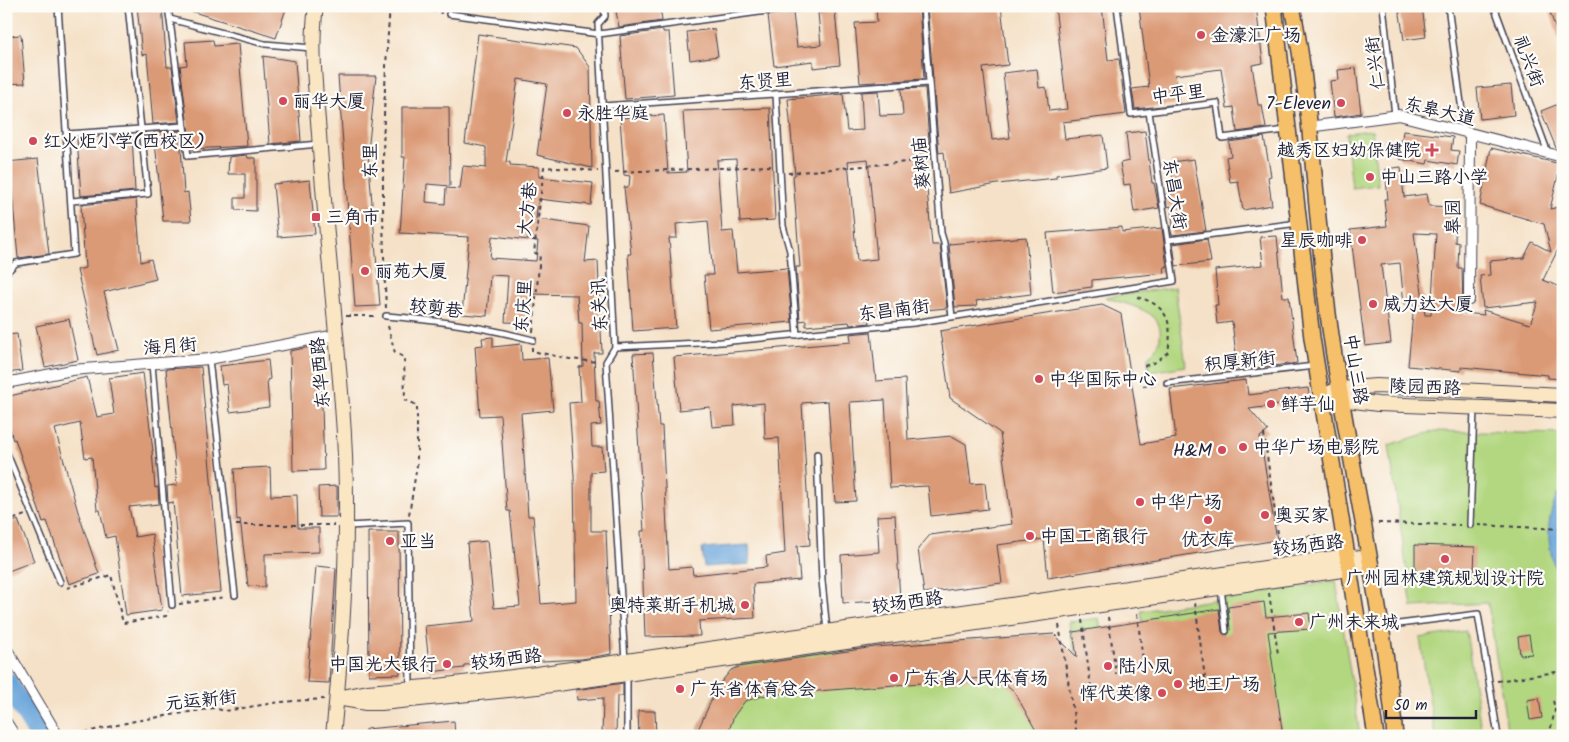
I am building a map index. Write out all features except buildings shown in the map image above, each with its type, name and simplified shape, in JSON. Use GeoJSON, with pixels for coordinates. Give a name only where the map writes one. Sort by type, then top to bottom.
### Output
{"type":"FeatureCollection","features":[{"type":"Feature","properties":{"kind":"main road"},"geometry":{"type":"LineString","coordinates":[[1274,6],[1298,223],[1320,396],[1376,736]]}},
{"type":"Feature","properties":{"kind":"main road","name":"中山三路"},"geometry":{"type":"LineString","coordinates":[[1292,6],[1302,62],[1325,289],[1380,626],[1395,736]]}},
{"type":"Feature","properties":{"kind":"street","name":"东华西路"},"geometry":{"type":"LineString","coordinates":[[316,6],[314,48],[320,144],[346,459],[346,575],[333,736]]}},
{"type":"Feature","properties":{"kind":"street","name":"东皋大道"},"geometry":{"type":"LineString","coordinates":[[1308,127],[1395,116],[1563,157]]}},
{"type":"Feature","properties":{"kind":"street","name":"皋园"},"geometry":{"type":"LineString","coordinates":[[1468,134],[1469,300]]}},
{"type":"Feature","properties":{"kind":"street","name":"海月街"},"geometry":{"type":"LineString","coordinates":[[6,383],[72,370],[208,359],[336,335]]}},
{"type":"Feature","properties":{"kind":"street","name":"陵园西路"},"geometry":{"type":"LineString","coordinates":[[1341,395],[1376,386],[1563,395]]}},
{"type":"Feature","properties":{"kind":"street","name":"陵园西路"},"geometry":{"type":"LineString","coordinates":[[1320,396],[1341,395],[1474,408],[1563,411]]}},
{"type":"Feature","properties":{"kind":"street","name":"较场西路"},"geometry":{"type":"LineString","coordinates":[[337,698],[368,692],[626,668],[1080,609],[1268,581],[1369,559]]}},
{"type":"Feature","properties":{"kind":"street","name":"较场西路"},"geometry":{"type":"LineString","coordinates":[[337,698],[366,703],[418,700],[521,689],[827,632],[1348,563]]}},
{"type":"Feature","properties":{"kind":"street"},"geometry":{"type":"LineString","coordinates":[[6,648],[58,736]]}},
{"type":"Feature","properties":{"kind":"street"},"geometry":{"type":"LineString","coordinates":[[6,722],[16,736]]}},
{"type":"Feature","properties":{"kind":"lane"},"geometry":{"type":"LineString","coordinates":[[6,273],[16,263],[74,254],[58,6]]}},
{"type":"Feature","properties":{"kind":"lane"},"geometry":{"type":"LineString","coordinates":[[72,201],[148,194],[128,6]]}},
{"type":"Feature","properties":{"kind":"lane"},"geometry":{"type":"LineString","coordinates":[[168,6],[188,156],[320,144]]}},
{"type":"Feature","properties":{"kind":"lane","name":"东关讯"},"geometry":{"type":"LineString","coordinates":[[604,6],[605,16],[598,24],[615,347],[606,362]]}},
{"type":"Feature","properties":{"kind":"lane"},"geometry":{"type":"LineString","coordinates":[[449,14],[599,34],[767,11],[824,6]]}},
{"type":"Feature","properties":{"kind":"lane","name":"葵树庙"},"geometry":{"type":"LineString","coordinates":[[923,6],[941,233],[944,243],[952,317]]}},
{"type":"Feature","properties":{"kind":"lane","name":"中平里"},"geometry":{"type":"LineString","coordinates":[[1117,6],[1131,114],[1217,103],[1222,138],[1289,130]]}},
{"type":"Feature","properties":{"kind":"lane","name":"仁兴街"},"geometry":{"type":"LineString","coordinates":[[1383,6],[1395,116]]}},
{"type":"Feature","properties":{"kind":"lane"},"geometry":{"type":"LineString","coordinates":[[1448,6],[1468,134]]}},
{"type":"Feature","properties":{"kind":"lane","name":"礼兴街"},"geometry":{"type":"LineString","coordinates":[[1494,6],[1548,153]]}},
{"type":"Feature","properties":{"kind":"lane"},"geometry":{"type":"LineString","coordinates":[[170,19],[264,44],[314,48]]}},
{"type":"Feature","properties":{"kind":"lane","name":"东贤里"},"geometry":{"type":"LineString","coordinates":[[603,106],[929,83]]}},
{"type":"Feature","properties":{"kind":"lane"},"geometry":{"type":"LineString","coordinates":[[776,94],[783,226],[790,251],[798,334]]}},
{"type":"Feature","properties":{"kind":"lane","name":"东昌大街"},"geometry":{"type":"LineString","coordinates":[[1149,112],[1168,240],[1298,223]]}},
{"type":"Feature","properties":{"kind":"lane"},"geometry":{"type":"LineString","coordinates":[[67,134],[184,126]]}},
{"type":"Feature","properties":{"kind":"lane","name":"东昌南街"},"geometry":{"type":"LineString","coordinates":[[615,347],[721,342],[952,317],[1174,281],[1168,240]]}},
{"type":"Feature","properties":{"kind":"lane","name":"较剪巷"},"geometry":{"type":"LineString","coordinates":[[386,316],[493,329],[533,340]]}},
{"type":"Feature","properties":{"kind":"lane"},"geometry":{"type":"LineString","coordinates":[[208,359],[235,595]]}},
{"type":"Feature","properties":{"kind":"lane"},"geometry":{"type":"LineString","coordinates":[[606,362],[626,668],[627,736]]}},
{"type":"Feature","properties":{"kind":"lane"},"geometry":{"type":"LineString","coordinates":[[152,364],[172,605]]}},
{"type":"Feature","properties":{"kind":"lane","name":"积厚新街"},"geometry":{"type":"LineString","coordinates":[[1167,383],[1316,366]]}},
{"type":"Feature","properties":{"kind":"lane"},"geometry":{"type":"LineString","coordinates":[[1470,525],[1474,408]]}},
{"type":"Feature","properties":{"kind":"lane"},"geometry":{"type":"LineString","coordinates":[[6,451],[60,582]]}},
{"type":"Feature","properties":{"kind":"lane"},"geometry":{"type":"LineString","coordinates":[[817,454],[822,581],[827,632]]}},
{"type":"Feature","properties":{"kind":"lane"},"geometry":{"type":"LineString","coordinates":[[346,526],[408,523],[410,689]]}},
{"type":"Feature","properties":{"kind":"lane"},"geometry":{"type":"LineString","coordinates":[[1221,588],[1226,631]]}},
{"type":"Feature","properties":{"kind":"lane"},"geometry":{"type":"LineString","coordinates":[[1380,626],[1478,614],[1498,736]]}},
{"type":"Feature","properties":{"kind":"path","name":"东里"},"geometry":{"type":"LineString","coordinates":[[390,6],[384,81],[381,219],[386,316],[395,353],[404,357],[405,400],[417,405],[417,465],[408,523]]}},
{"type":"Feature","properties":{"kind":"path"},"geometry":{"type":"LineString","coordinates":[[400,6],[449,14]]}},
{"type":"Feature","properties":{"kind":"path"},"geometry":{"type":"LineString","coordinates":[[780,174],[935,159]]}},
{"type":"Feature","properties":{"kind":"path"},"geometry":{"type":"LineString","coordinates":[[606,172],[780,166]]}},
{"type":"Feature","properties":{"kind":"path","name":"大方巷"},"geometry":{"type":"LineString","coordinates":[[534,253],[544,167],[606,172]]}},
{"type":"Feature","properties":{"kind":"path","name":"东庆里"},"geometry":{"type":"LineString","coordinates":[[534,253],[540,254],[532,351],[570,359],[606,362]]}},
{"type":"Feature","properties":{"kind":"path"},"geometry":{"type":"LineString","coordinates":[[1116,290],[1157,304],[1169,321],[1171,334],[1168,352],[1156,362],[1141,367]]}},
{"type":"Feature","properties":{"kind":"path","name":"较剪巷"},"geometry":{"type":"LineString","coordinates":[[334,316],[386,316]]}},
{"type":"Feature","properties":{"kind":"path"},"geometry":{"type":"LineString","coordinates":[[1143,386],[1167,383]]}},
{"type":"Feature","properties":{"kind":"path"},"geometry":{"type":"LineString","coordinates":[[1264,434],[1268,480],[1279,541],[1317,536]]}},
{"type":"Feature","properties":{"kind":"path"},"geometry":{"type":"LineString","coordinates":[[6,522],[32,513]]}},
{"type":"Feature","properties":{"kind":"path"},"geometry":{"type":"LineString","coordinates":[[1363,522],[1563,529]]}},
{"type":"Feature","properties":{"kind":"path"},"geometry":{"type":"LineString","coordinates":[[227,525],[310,524],[346,526]]}},
{"type":"Feature","properties":{"kind":"path"},"geometry":{"type":"LineString","coordinates":[[60,582],[65,588],[110,575],[123,623],[166,616],[172,605],[235,595]]}},
{"type":"Feature","properties":{"kind":"path"},"geometry":{"type":"LineString","coordinates":[[1268,581],[1278,654]]}},
{"type":"Feature","properties":{"kind":"path"},"geometry":{"type":"LineString","coordinates":[[1194,592],[1205,678]]}},
{"type":"Feature","properties":{"kind":"path"},"geometry":{"type":"LineString","coordinates":[[1136,608],[1144,668]]}},
{"type":"Feature","properties":{"kind":"path"},"geometry":{"type":"LineString","coordinates":[[1080,609],[1092,695]]}},
{"type":"Feature","properties":{"kind":"path"},"geometry":{"type":"LineString","coordinates":[[1057,612],[1077,736]]}},
{"type":"Feature","properties":{"kind":"path"},"geometry":{"type":"LineString","coordinates":[[1108,612],[1116,674]]}},
{"type":"Feature","properties":{"kind":"path"},"geometry":{"type":"LineString","coordinates":[[1490,682],[1563,671]]}},
{"type":"Feature","properties":{"kind":"path","name":"元运新街"},"geometry":{"type":"LineString","coordinates":[[69,736],[135,721],[214,708],[225,711],[280,702],[337,698]]}},
{"type":"Feature","properties":{"kind":"path"},"geometry":{"type":"LineString","coordinates":[[1549,736],[1555,710],[1553,700]]}},
{"type":"Feature","properties":{"kind":"green space"},"geometry":{"type":"Polygon","coordinates":[[[1372,130],[1378,185],[1352,188],[1346,133],[1372,130]]]}},
{"type":"Feature","properties":{"kind":"green space"},"geometry":{"type":"Polygon","coordinates":[[[1175,287],[1186,366],[1149,372],[1148,357],[1153,353],[1159,342],[1160,330],[1158,324],[1145,311],[1105,297],[1175,287]]]}},
{"type":"Feature","properties":{"kind":"green space"},"geometry":{"type":"Polygon","coordinates":[[[1435,431],[1563,434],[1563,736],[1508,736],[1488,603],[1412,607],[1389,445],[1435,431]]]}},
{"type":"Feature","properties":{"kind":"green space","name":"地王广场"},"geometry":{"type":"Polygon","coordinates":[[[1336,581],[1360,736],[1087,736],[1069,622],[1099,618],[1108,677],[1150,671],[1141,611],[1336,581]]]}},
{"type":"Feature","properties":{"kind":"green space"},"geometry":{"type":"Polygon","coordinates":[[[1466,631],[1482,736],[1435,736],[1420,638],[1466,631]]]}},
{"type":"Feature","properties":{"kind":"green space","name":"广东省人民体育场"},"geometry":{"type":"Polygon","coordinates":[[[1053,634],[1073,736],[695,736],[718,686],[731,670],[748,662],[826,651],[1053,634]]]}},
{"type":"Feature","properties":{"kind":"water"},"geometry":{"type":"Polygon","coordinates":[[[1563,492],[1563,575],[1556,571],[1549,542],[1549,523],[1558,494],[1563,492]]]}},
{"type":"Feature","properties":{"kind":"water"},"geometry":{"type":"Polygon","coordinates":[[[749,545],[750,564],[704,567],[702,548],[749,545]]]}},
{"type":"Feature","properties":{"kind":"waterway"},"geometry":{"type":"LineString","coordinates":[[6,681],[40,736]]}},
{"type":"Feature","properties":{"kind":"place","name":"金濠汇广场"},"geometry":{"type":"Point","coordinates":[1201,35]}},
{"type":"Feature","properties":{"kind":"place","name":"丽华大厦"},"geometry":{"type":"Point","coordinates":[283,101]}},
{"type":"Feature","properties":{"kind":"place","name":"7-Eleven"},"geometry":{"type":"Point","coordinates":[1341,103]}},
{"type":"Feature","properties":{"kind":"place","name":"永胜华庭"},"geometry":{"type":"Point","coordinates":[567,113]}},
{"type":"Feature","properties":{"kind":"place","name":"红火炬小学(西校区)"},"geometry":{"type":"Point","coordinates":[33,141]}},
{"type":"Feature","properties":{"kind":"place","name":"越秀区妇幼保健院"},"geometry":{"type":"Point","coordinates":[1432,150]}},
{"type":"Feature","properties":{"kind":"place","name":"中山三路小学"},"geometry":{"type":"Point","coordinates":[1370,177]}},
{"type":"Feature","properties":{"kind":"place","name":"三角市"},"geometry":{"type":"Point","coordinates":[316,217]}},
{"type":"Feature","properties":{"kind":"place","name":"星辰咖啡"},"geometry":{"type":"Point","coordinates":[1362,240]}},
{"type":"Feature","properties":{"kind":"place","name":"丽苑大厦"},"geometry":{"type":"Point","coordinates":[365,271]}},
{"type":"Feature","properties":{"kind":"place","name":"威力达大厦"},"geometry":{"type":"Point","coordinates":[1373,304]}},
{"type":"Feature","properties":{"kind":"place","name":"中华国际中心"},"geometry":{"type":"Point","coordinates":[1039,379]}},
{"type":"Feature","properties":{"kind":"place","name":"鲜芋仙"},"geometry":{"type":"Point","coordinates":[1271,404]}},
{"type":"Feature","properties":{"kind":"place","name":"中华广场电影院"},"geometry":{"type":"Point","coordinates":[1243,447]}},
{"type":"Feature","properties":{"kind":"place","name":"H&M"},"geometry":{"type":"Point","coordinates":[1222,450]}},
{"type":"Feature","properties":{"kind":"place","name":"中华广场"},"geometry":{"type":"Point","coordinates":[1140,502]}},
{"type":"Feature","properties":{"kind":"place","name":"奥买家"},"geometry":{"type":"Point","coordinates":[1265,515]}},
{"type":"Feature","properties":{"kind":"place","name":"优衣库"},"geometry":{"type":"Point","coordinates":[1208,520]}},
{"type":"Feature","properties":{"kind":"place","name":"中国工商银行"},"geometry":{"type":"Point","coordinates":[1030,536]}},
{"type":"Feature","properties":{"kind":"place","name":"亚当"},"geometry":{"type":"Point","coordinates":[390,541]}},
{"type":"Feature","properties":{"kind":"place","name":"广州园林建筑规划设计院"},"geometry":{"type":"Point","coordinates":[1445,559]}},
{"type":"Feature","properties":{"kind":"place","name":"奥特莱斯手机城"},"geometry":{"type":"Point","coordinates":[745,605]}},
{"type":"Feature","properties":{"kind":"place","name":"广州未来城"},"geometry":{"type":"Point","coordinates":[1299,622]}},
{"type":"Feature","properties":{"kind":"place","name":"中国光大银行"},"geometry":{"type":"Point","coordinates":[447,664]}},
{"type":"Feature","properties":{"kind":"place","name":"陆小凤"},"geometry":{"type":"Point","coordinates":[1108,666]}},
{"type":"Feature","properties":{"kind":"place","name":"广东省人民体育场"},"geometry":{"type":"Point","coordinates":[894,678]}},
{"type":"Feature","properties":{"kind":"place","name":"地王广场"},"geometry":{"type":"Point","coordinates":[1178,684]}},
{"type":"Feature","properties":{"kind":"place","name":"广东省体育总会"},"geometry":{"type":"Point","coordinates":[680,689]}},
{"type":"Feature","properties":{"kind":"place","name":"恽代英像"},"geometry":{"type":"Point","coordinates":[1162,693]}}]}
